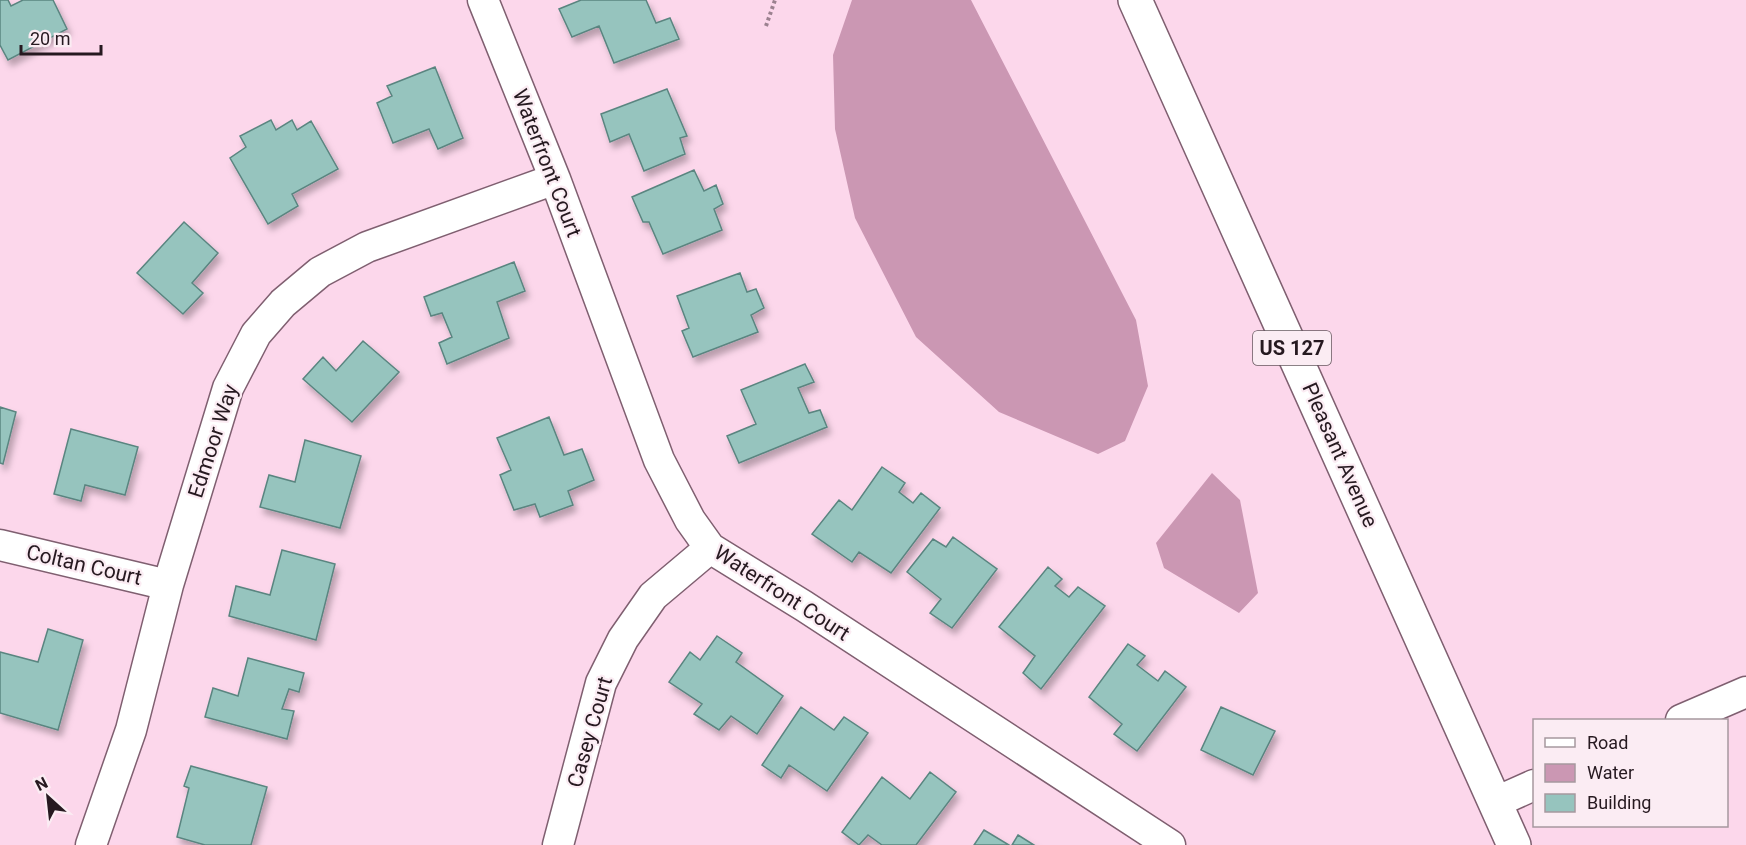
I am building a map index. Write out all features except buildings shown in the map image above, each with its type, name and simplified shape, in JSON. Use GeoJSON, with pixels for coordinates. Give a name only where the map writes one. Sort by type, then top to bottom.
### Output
{"type":"FeatureCollection","features":[{"type":"Feature","properties":{"kind":"main road","name":"Pleasant Avenue"},"geometry":{"type":"LineString","coordinates":[[1135,0],[1514,845]]}},
{"type":"Feature","properties":{"kind":"street","name":"Waterfront Court"},"geometry":{"type":"LineString","coordinates":[[483,0],[555,180],[659,460],[690,520],[710,548],[804,606],[1170,845]]}},
{"type":"Feature","properties":{"kind":"street","name":"Edmoor Way"},"geometry":{"type":"LineString","coordinates":[[91,845],[131,730],[168,585],[228,388],[256,334],[283,303],[320,272],[367,247],[555,180]]}},
{"type":"Feature","properties":{"kind":"street","name":"Coltan Court"},"geometry":{"type":"LineString","coordinates":[[0,545],[168,585]]}},
{"type":"Feature","properties":{"kind":"street","name":"Casey Court"},"geometry":{"type":"LineString","coordinates":[[558,845],[601,683],[623,639],[653,597],[710,548]]}},
{"type":"Feature","properties":{"kind":"street"},"geometry":{"type":"LineString","coordinates":[[1683,719],[1746,692]]}},
{"type":"Feature","properties":{"kind":"street"},"geometry":{"type":"LineString","coordinates":[[1496,802],[1533,785]]}},
{"type":"Feature","properties":{"kind":"path"},"geometry":{"type":"LineString","coordinates":[[766,26],[775,0]]}},
{"type":"Feature","properties":{"kind":"water"},"geometry":{"type":"Polygon","coordinates":[[[852,0],[971,0],[1136,320],[1148,386],[1125,441],[1098,454],[999,412],[916,337],[855,218],[835,129],[833,55],[852,0]]]}},
{"type":"Feature","properties":{"kind":"water"},"geometry":{"type":"Polygon","coordinates":[[[1212,473],[1240,500],[1258,593],[1239,613],[1164,568],[1156,543],[1212,473]]]}}]}
